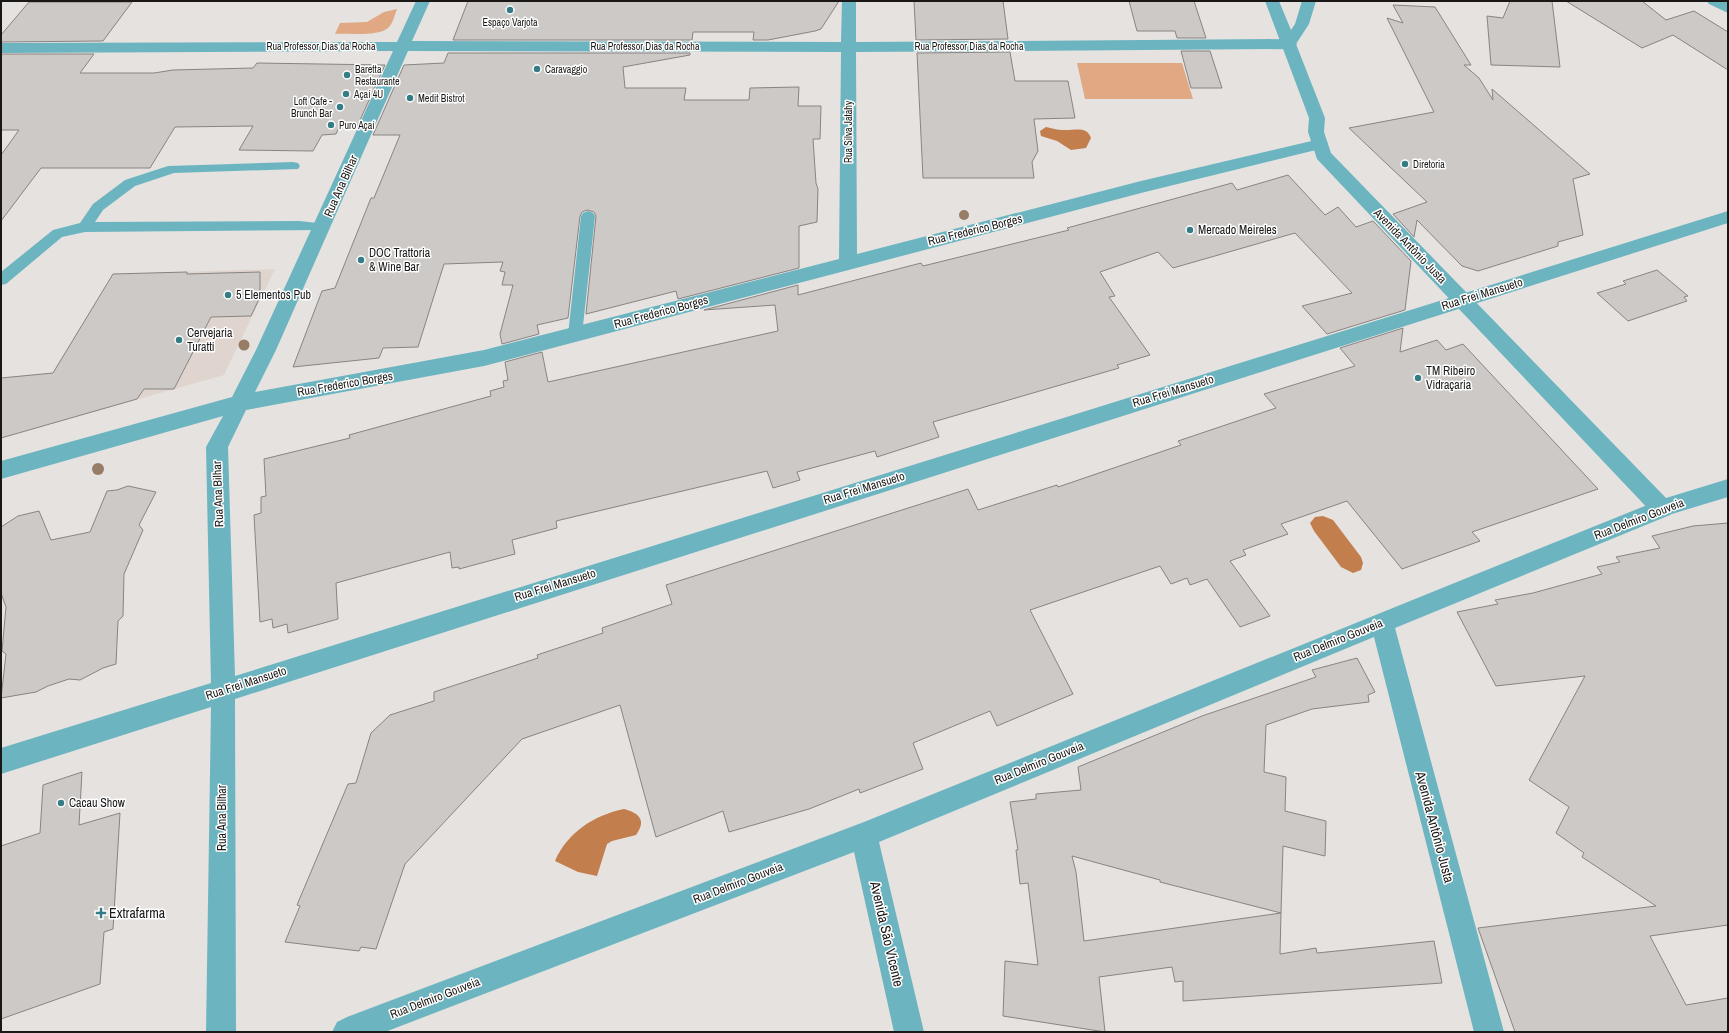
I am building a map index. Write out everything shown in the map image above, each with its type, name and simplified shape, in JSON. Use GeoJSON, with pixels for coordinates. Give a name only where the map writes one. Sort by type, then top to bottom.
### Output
{"type":"FeatureCollection","features":[{"type":"Feature","properties":{"kind":"street","name":"Rua Ana Bilhar"},"geometry":{"type":"LineString","coordinates":[[221,1032],[223,691],[217,447],[266,350],[423,1]]}},
{"type":"Feature","properties":{"kind":"street","name":"Rua Silva Jatahy"},"geometry":{"type":"LineString","coordinates":[[848,262],[849,1]]}},
{"type":"Feature","properties":{"kind":"street","name":"Avenida Antônio Justa"},"geometry":{"type":"LineString","coordinates":[[1272,1],[1317,118],[1316,132],[1323,155],[1662,508]]}},
{"type":"Feature","properties":{"kind":"street"},"geometry":{"type":"LineString","coordinates":[[1288,44],[1302,24],[1309,1]]}},
{"type":"Feature","properties":{"kind":"street"},"geometry":{"type":"LineString","coordinates":[[1714,1],[1728,9]]}},
{"type":"Feature","properties":{"kind":"street","name":"Rua Professor Dias da Rocha"},"geometry":{"type":"LineString","coordinates":[[1,48],[404,46],[848,47],[1288,44]]}},
{"type":"Feature","properties":{"kind":"street","name":"Rua Frederico Borges"},"geometry":{"type":"LineString","coordinates":[[1,470],[239,403],[484,358],[1133,189],[1320,144]]}},
{"type":"Feature","properties":{"kind":"street","name":"Rua Frei Mansueto"},"geometry":{"type":"LineString","coordinates":[[1,760],[1728,217]]}},
{"type":"Feature","properties":{"kind":"street","name":"Rua Delmiro Gouveia"},"geometry":{"type":"LineString","coordinates":[[347,1032],[864,835],[1662,508],[1728,488]]}},
{"type":"Feature","properties":{"kind":"street","name":"Avenida Antônio Justa"},"geometry":{"type":"LineString","coordinates":[[1382,622],[1489,1032]]}},
{"type":"Feature","properties":{"kind":"street","name":"Avenida São Vicente"},"geometry":{"type":"LineString","coordinates":[[864,835],[909,1032]]}},
{"type":"Feature","properties":{"kind":"lane"},"geometry":{"type":"LineString","coordinates":[[85,227],[98,207],[130,183],[173,169],[293,166]]}},
{"type":"Feature","properties":{"kind":"lane"},"geometry":{"type":"LineString","coordinates":[[575,334],[588,216]]}},
{"type":"Feature","properties":{"kind":"lane"},"geometry":{"type":"LineString","coordinates":[[1,280],[58,233],[85,227],[322,227]]}},
{"type":"Feature","properties":{"kind":"shaded area"},"geometry":{"type":"Polygon","coordinates":[[[397,9],[392,23],[385,30],[364,34],[335,34],[340,23],[367,22],[384,12],[397,9]]]}},
{"type":"Feature","properties":{"kind":"shaded area"},"geometry":{"type":"Polygon","coordinates":[[[1077,63],[1182,63],[1193,99],[1085,99],[1077,63]]]}},
{"type":"Feature","properties":{"kind":"shaded area"},"geometry":{"type":"Polygon","coordinates":[[[1046,127],[1061,130],[1083,130],[1089,134],[1091,138],[1086,148],[1071,150],[1057,141],[1041,136],[1040,131],[1046,127]]]}},
{"type":"Feature","properties":{"kind":"shaded area"},"geometry":{"type":"Polygon","coordinates":[[[275,269],[224,375],[33,429],[37,412],[73,371],[53,372],[113,274],[275,269]]]}},
{"type":"Feature","properties":{"kind":"shaded area"},"geometry":{"type":"Polygon","coordinates":[[[1323,516],[1333,520],[1361,557],[1363,563],[1361,570],[1353,573],[1341,567],[1314,531],[1310,523],[1315,517],[1323,516]]]}},
{"type":"Feature","properties":{"kind":"shaded area"},"geometry":{"type":"Polygon","coordinates":[[[624,809],[634,813],[640,818],[641,825],[639,830],[636,835],[612,841],[607,844],[597,876],[578,872],[555,861],[567,842],[583,827],[602,816],[624,809]]]}},
{"type":"Feature","properties":{"kind":"building"},"geometry":{"type":"Polygon","coordinates":[[[468,1],[839,1],[821,29],[768,40],[753,40],[754,32],[693,32],[692,40],[453,40],[468,1]]]}},
{"type":"Feature","properties":{"kind":"building"},"geometry":{"type":"Polygon","coordinates":[[[914,1],[1003,1],[1008,39],[916,40],[914,1]]]}},
{"type":"Feature","properties":{"kind":"building"},"geometry":{"type":"Polygon","coordinates":[[[1129,1],[1194,1],[1206,38],[1177,38],[1175,31],[1137,31],[1129,1]]]}},
{"type":"Feature","properties":{"kind":"building"},"geometry":{"type":"Polygon","coordinates":[[[1510,1],[1552,1],[1560,67],[1491,65],[1487,16],[1503,18],[1510,1]]]}},
{"type":"Feature","properties":{"kind":"building"},"geometry":{"type":"Polygon","coordinates":[[[1566,1],[1642,1],[1666,20],[1694,11],[1728,32],[1728,70],[1673,35],[1642,48],[1566,1]]]}},
{"type":"Feature","properties":{"kind":"building"},"geometry":{"type":"Polygon","coordinates":[[[29,2],[132,2],[103,41],[1,42],[1,35],[29,2]]]}},
{"type":"Feature","properties":{"kind":"building"},"geometry":{"type":"Polygon","coordinates":[[[1393,5],[1435,7],[1471,65],[1464,65],[1479,78],[1493,100],[1492,89],[1590,174],[1573,179],[1583,235],[1558,242],[1558,246],[1478,271],[1462,266],[1417,220],[1414,237],[1393,214],[1427,202],[1349,128],[1434,112],[1387,18],[1403,23],[1393,5]]]}},
{"type":"Feature","properties":{"kind":"building"},"geometry":{"type":"Polygon","coordinates":[[[1181,51],[1210,51],[1222,88],[1191,88],[1181,51]]]}},
{"type":"Feature","properties":{"kind":"building"},"geometry":{"type":"Polygon","coordinates":[[[1010,52],[1015,81],[1068,81],[1075,118],[1034,119],[1038,151],[1032,162],[1034,178],[923,178],[917,53],[1010,52]]]}},
{"type":"Feature","properties":{"kind":"building"},"geometry":{"type":"Polygon","coordinates":[[[448,53],[690,53],[690,55],[623,67],[625,88],[686,88],[684,100],[749,100],[750,88],[799,87],[798,106],[821,106],[820,139],[813,139],[816,183],[818,189],[817,222],[799,226],[799,268],[678,299],[676,291],[586,314],[596,216],[594,212],[587,210],[582,212],[580,216],[568,318],[537,325],[539,334],[502,344],[500,334],[513,285],[502,285],[505,272],[500,271],[503,262],[444,264],[418,347],[383,348],[379,358],[293,367],[322,291],[335,288],[371,198],[374,198],[400,135],[373,135],[404,65],[444,63],[448,53]]]}},
{"type":"Feature","properties":{"kind":"building"},"geometry":{"type":"Polygon","coordinates":[[[1,54],[94,54],[80,73],[154,73],[173,70],[253,68],[257,63],[385,65],[356,129],[341,123],[336,134],[322,135],[313,151],[239,150],[253,126],[175,127],[150,168],[41,168],[1,221],[1,155],[19,130],[1,130],[1,54]]]}},
{"type":"Feature","properties":{"kind":"building"},"geometry":{"type":"Polygon","coordinates":[[[1288,175],[1325,215],[1338,207],[1356,227],[1373,221],[1411,261],[1405,310],[1327,334],[1302,306],[1352,293],[1295,233],[1173,268],[1158,252],[1100,272],[1115,296],[1109,297],[1150,355],[1117,365],[1119,368],[933,422],[939,437],[877,457],[875,451],[797,472],[800,480],[773,488],[767,471],[556,521],[557,528],[512,540],[515,554],[459,569],[459,567],[452,568],[450,552],[336,583],[338,619],[288,633],[287,624],[273,628],[272,619],[260,622],[254,515],[261,513],[261,497],[266,496],[264,459],[350,438],[349,435],[491,396],[490,391],[504,387],[503,381],[508,380],[505,362],[542,352],[548,382],[778,331],[775,305],[704,310],[798,285],[798,295],[921,263],[923,266],[1069,230],[1067,228],[1232,183],[1237,190],[1288,175]]]}},
{"type":"Feature","properties":{"kind":"building"},"geometry":{"type":"Polygon","coordinates":[[[1657,270],[1688,296],[1684,297],[1687,301],[1628,321],[1597,293],[1626,284],[1623,281],[1657,270]]]}},
{"type":"Feature","properties":{"kind":"building"},"geometry":{"type":"Polygon","coordinates":[[[187,272],[187,274],[260,272],[260,297],[251,316],[211,317],[174,389],[144,389],[137,399],[1,438],[1,378],[53,373],[113,274],[187,272]]]}},
{"type":"Feature","properties":{"kind":"building"},"geometry":{"type":"Polygon","coordinates":[[[1403,328],[1400,352],[1437,340],[1446,350],[1463,344],[1598,489],[1472,532],[1480,541],[1402,569],[1347,501],[1281,524],[1288,534],[1243,550],[1246,555],[1230,561],[1270,616],[1240,627],[1207,579],[1190,585],[1187,578],[1171,584],[1160,566],[1030,610],[1073,694],[997,726],[990,711],[913,743],[923,769],[860,793],[859,789],[809,809],[729,832],[723,811],[656,837],[620,705],[522,739],[405,864],[376,949],[361,947],[359,951],[285,942],[300,906],[297,905],[348,784],[356,783],[371,733],[390,715],[434,701],[434,692],[538,658],[537,655],[603,633],[602,628],[672,604],[666,585],[968,489],[978,510],[1057,485],[1058,487],[1181,445],[1178,441],[1276,408],[1264,394],[1355,366],[1340,348],[1403,328]]]}},
{"type":"Feature","properties":{"kind":"building"},"geometry":{"type":"Polygon","coordinates":[[[128,486],[156,492],[139,525],[143,530],[124,574],[123,616],[118,621],[116,664],[103,668],[80,680],[69,679],[36,692],[1,698],[6,654],[2,651],[6,607],[1,593],[1,527],[18,516],[39,511],[51,540],[90,532],[107,491],[117,490],[128,486]]]}},
{"type":"Feature","properties":{"kind":"building"},"geometry":{"type":"Polygon","coordinates":[[[1728,523],[1728,925],[1650,936],[1686,1005],[1728,998],[1728,1032],[1515,1032],[1478,928],[1656,906],[1582,857],[1584,853],[1556,833],[1569,807],[1529,780],[1585,676],[1496,686],[1457,612],[1498,604],[1495,600],[1533,593],[1602,574],[1597,567],[1620,562],[1616,557],[1660,548],[1652,536],[1693,526],[1728,523]]]}},
{"type":"Feature","properties":{"kind":"building"},"geometry":{"type":"Polygon","coordinates":[[[1357,658],[1375,692],[1368,695],[1369,702],[1312,709],[1266,725],[1264,772],[1286,777],[1285,811],[1326,821],[1325,856],[1283,846],[1280,954],[1316,948],[1317,953],[1434,941],[1442,983],[1183,1001],[1183,981],[1175,982],[1172,967],[1099,977],[1105,1032],[1003,1016],[1005,961],[1038,965],[1028,883],[1020,884],[1016,850],[1018,850],[1010,802],[1036,799],[1036,794],[1081,790],[1078,767],[1202,716],[1316,677],[1312,670],[1357,658]],[[1072,856],[1076,872],[1084,941],[1281,913],[1160,882],[1160,880],[1072,856]]]}},
{"type":"Feature","properties":{"kind":"building"},"geometry":{"type":"Polygon","coordinates":[[[82,772],[79,825],[120,813],[113,929],[104,932],[100,984],[1,1019],[1,846],[40,833],[43,785],[82,772]]]}},
{"type":"Feature","properties":{"kind":"place","name":"Espaço Varjota"},"geometry":{"type":"Point","coordinates":[510,10]}},
{"type":"Feature","properties":{"kind":"place","name":"Caravaggio"},"geometry":{"type":"Point","coordinates":[537,69]}},
{"type":"Feature","properties":{"kind":"place","name":"Baretta Restaurante"},"geometry":{"type":"Point","coordinates":[347,75]}},
{"type":"Feature","properties":{"kind":"place","name":"Açaí 4U"},"geometry":{"type":"Point","coordinates":[346,94]}},
{"type":"Feature","properties":{"kind":"place","name":"Medit Bistrot"},"geometry":{"type":"Point","coordinates":[410,98]}},
{"type":"Feature","properties":{"kind":"place","name":"Loft Cafe - Brunch Bar"},"geometry":{"type":"Point","coordinates":[340,107]}},
{"type":"Feature","properties":{"kind":"place","name":"Puro Açaí"},"geometry":{"type":"Point","coordinates":[331,125]}},
{"type":"Feature","properties":{"kind":"place","name":"Diretoria"},"geometry":{"type":"Point","coordinates":[1405,164]}},
{"type":"Feature","properties":{"kind":"place","name":"Mercado Meireles"},"geometry":{"type":"Point","coordinates":[1190,230]}},
{"type":"Feature","properties":{"kind":"place","name":"DOC Trattoria & Wine Bar"},"geometry":{"type":"Point","coordinates":[361,260]}},
{"type":"Feature","properties":{"kind":"place","name":"5 Elementos Pub"},"geometry":{"type":"Point","coordinates":[228,295]}},
{"type":"Feature","properties":{"kind":"place","name":"Cervejaria Turatti"},"geometry":{"type":"Point","coordinates":[179,340]}},
{"type":"Feature","properties":{"kind":"place","name":"TM Ribeiro Vidraçaria"},"geometry":{"type":"Point","coordinates":[1418,378]}},
{"type":"Feature","properties":{"kind":"place","name":"Cacau Show"},"geometry":{"type":"Point","coordinates":[61,803]}},
{"type":"Feature","properties":{"kind":"place","name":"Extrafarma"},"geometry":{"type":"Point","coordinates":[101,913]}}]}
